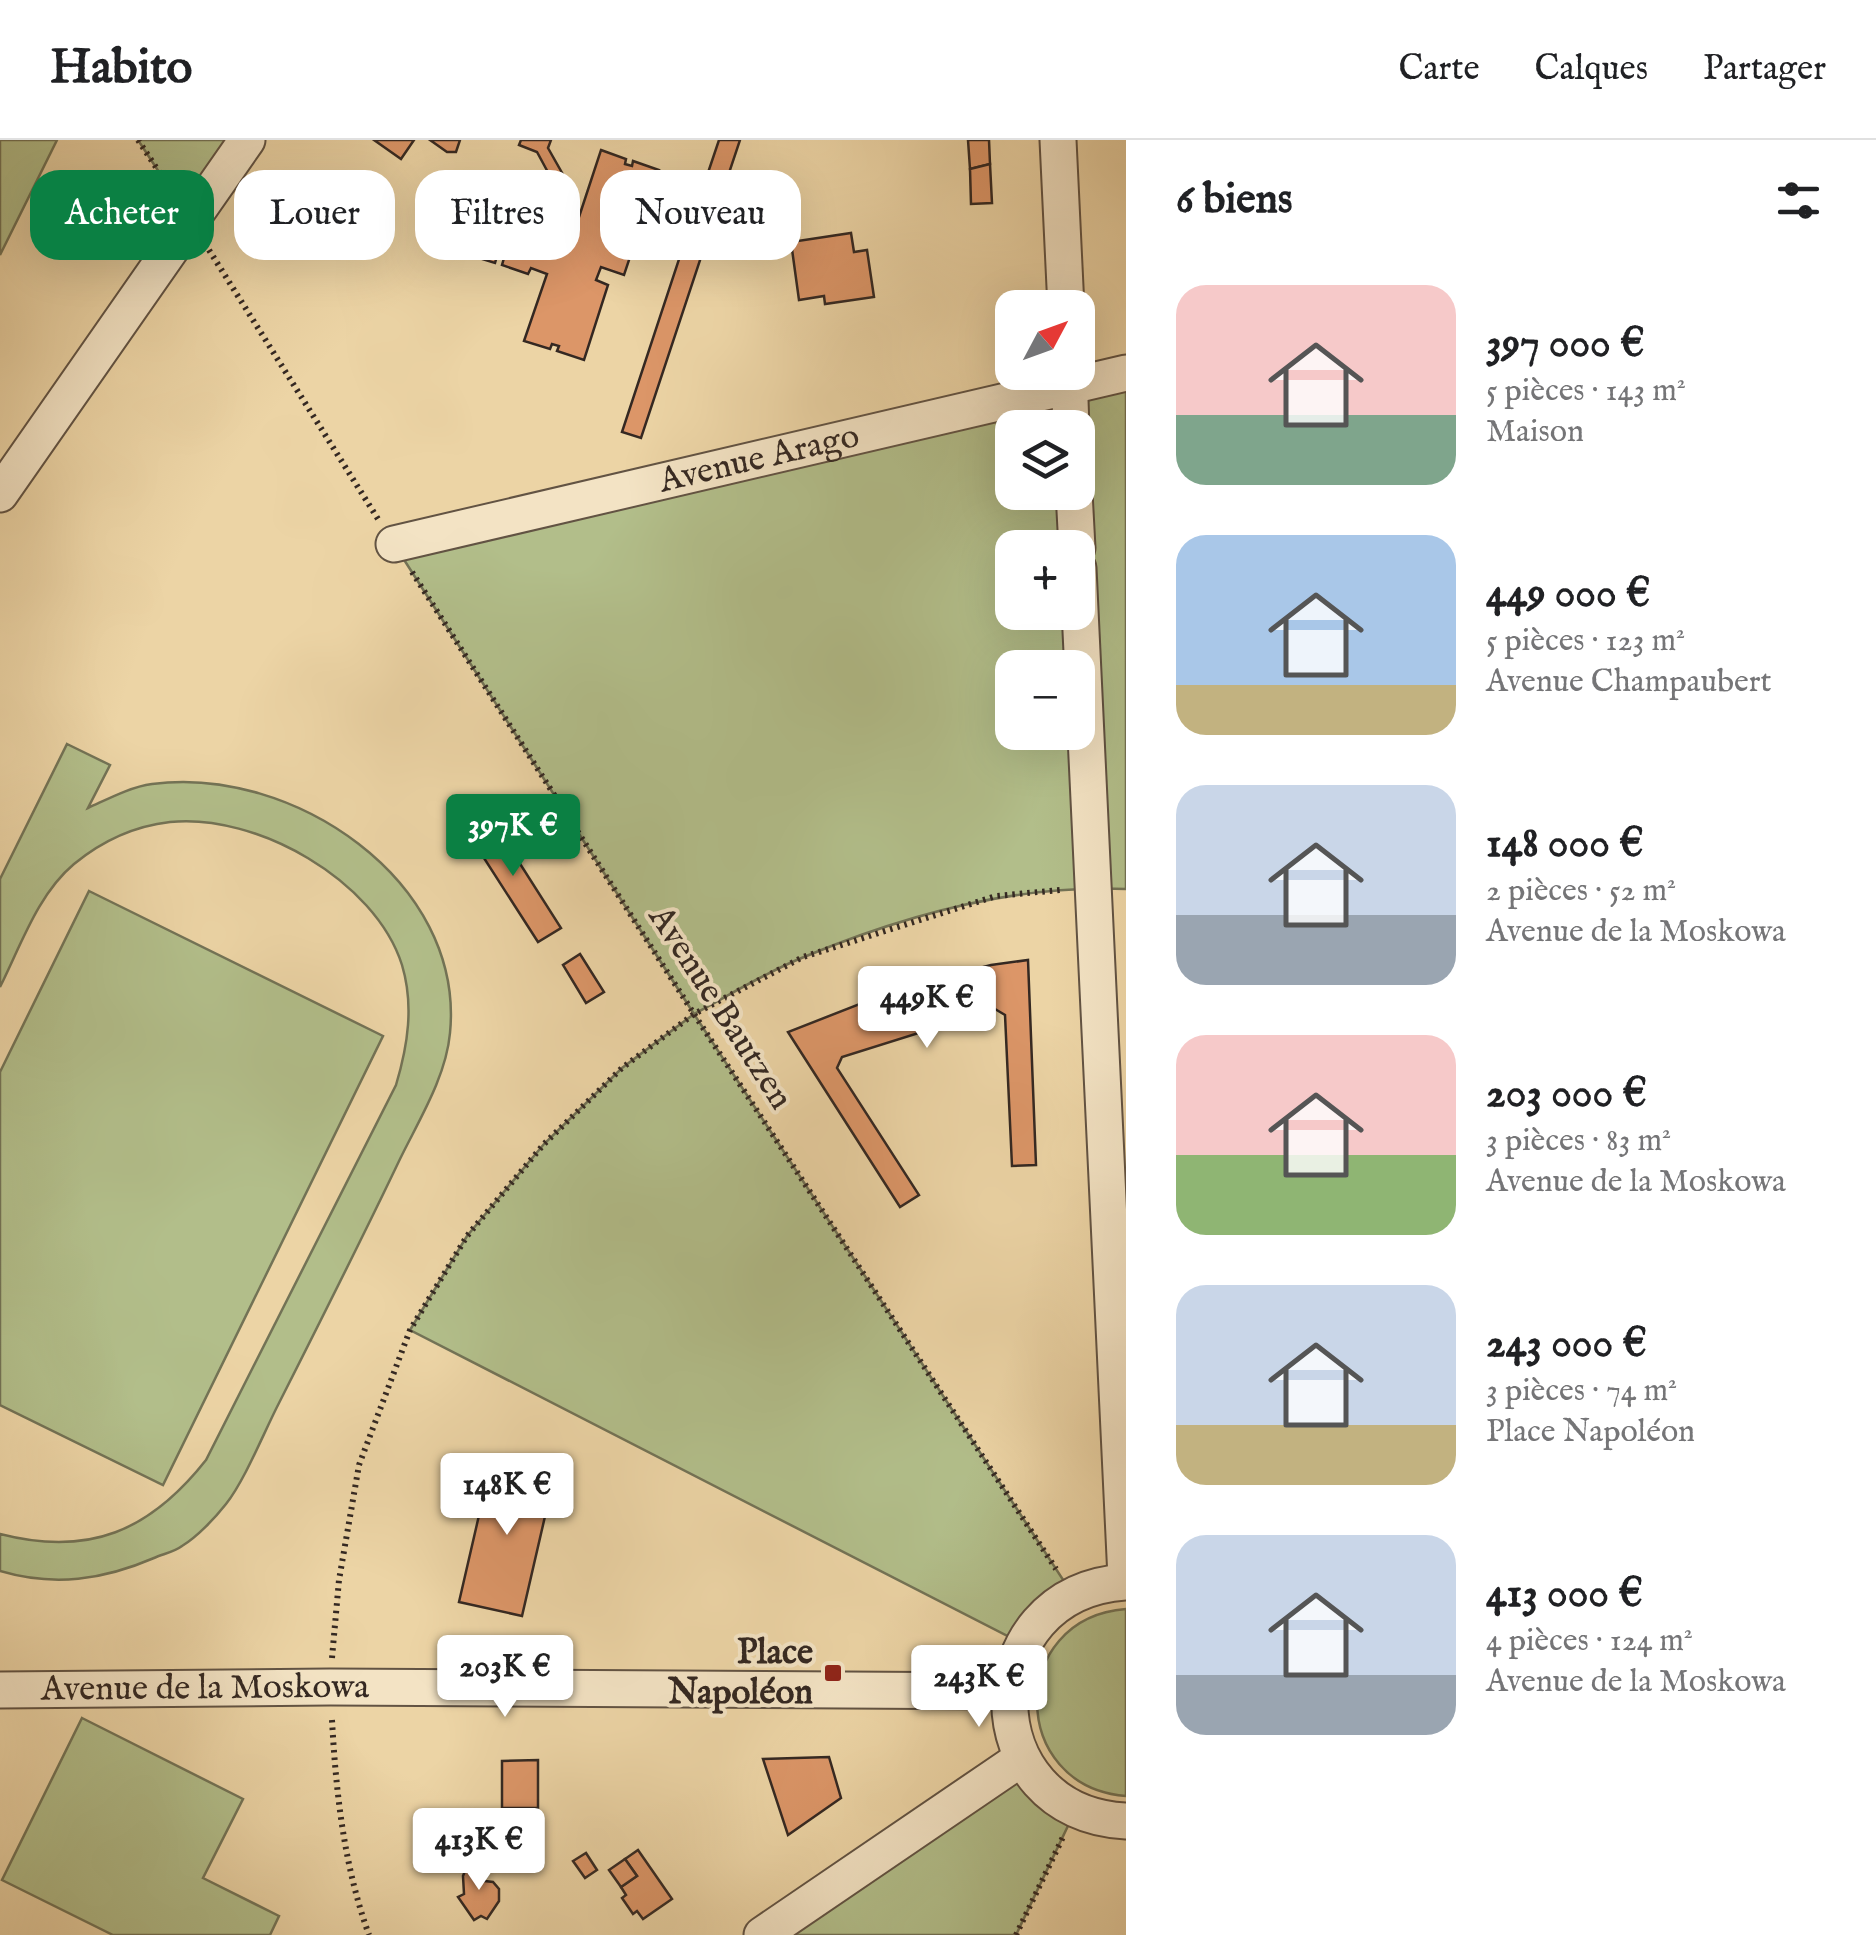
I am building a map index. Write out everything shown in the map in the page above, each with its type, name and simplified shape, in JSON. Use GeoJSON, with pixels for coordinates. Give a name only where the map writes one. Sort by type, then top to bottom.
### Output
{"type":"FeatureCollection","features":[{"type":"Feature","properties":{"kind":"street"},"geometry":{"type":"LineString","coordinates":[[214,188],[247,140]]}},
{"type":"Feature","properties":{"kind":"street"},"geometry":{"type":"LineString","coordinates":[[1058,140],[1065,290]]}},
{"type":"Feature","properties":{"kind":"street"},"geometry":{"type":"LineString","coordinates":[[0,494],[164,260]]}},
{"type":"Feature","properties":{"kind":"street","name":"Avenue Arago"},"geometry":{"type":"LineString","coordinates":[[1095,377],[1126,373]]}},
{"type":"Feature","properties":{"kind":"street","name":"Avenue Arago"},"geometry":{"type":"LineString","coordinates":[[394,544],[1028,390]]}},
{"type":"Feature","properties":{"kind":"street"},"geometry":{"type":"LineString","coordinates":[[1081,630],[1126,1580],[1091,1588],[1045,1616],[1017,1656],[1009,1691],[1012,1730],[1022,1758],[1046,1789],[1076,1810],[1126,1822]]}},
{"type":"Feature","properties":{"kind":"street","name":"Avenue de la Moskowa"},"geometry":{"type":"LineString","coordinates":[[0,1690],[330,1687],[1009,1691]]}},
{"type":"Feature","properties":{"kind":"street"},"geometry":{"type":"LineString","coordinates":[[762,1935],[1022,1758]]}},
{"type":"Feature","properties":{"kind":"path","name":"Avenue Bautzen"},"geometry":{"type":"LineString","coordinates":[[138,140],[158,170]]}},
{"type":"Feature","properties":{"kind":"path","name":"Avenue Bautzen"},"geometry":{"type":"LineString","coordinates":[[214,258],[694,1014],[1073,1596]]}},
{"type":"Feature","properties":{"kind":"path"},"geometry":{"type":"LineString","coordinates":[[368,1935],[352,1889],[335,1774],[330,1687],[338,1580],[359,1465],[410,1330],[466,1236],[544,1144],[622,1068],[694,1014],[802,957],[904,922],[996,896],[1092,887]]}},
{"type":"Feature","properties":{"kind":"path"},"geometry":{"type":"LineString","coordinates":[[1016,1935],[1076,1810]]}},
{"type":"Feature","properties":{"kind":"green space"},"geometry":{"type":"Polygon","coordinates":[[[0,140],[57,140],[42,170],[30,170],[30,194],[0,255],[0,140]]]}},
{"type":"Feature","properties":{"kind":"green space"},"geometry":{"type":"Polygon","coordinates":[[[138,140],[247,140],[214,188],[214,170],[158,170],[138,140]]]}},
{"type":"Feature","properties":{"kind":"green space"},"geometry":{"type":"Polygon","coordinates":[[[1126,373],[1126,889],[1043,892],[962,905],[842,942],[762,977],[694,1014],[394,544],[1053,390],[1095,390],[1095,380],[1126,373]]]}},
{"type":"Feature","properties":{"kind":"green space"},"geometry":{"type":"Polygon","coordinates":[[[67,744],[110,765],[88,808],[152,784],[205,783],[259,793],[311,814],[359,844],[399,882],[429,927],[447,978],[450,1033],[431,1098],[226,1504],[200,1532],[176,1550],[116,1572],[59,1580],[0,1571],[0,1534],[62,1542],[115,1532],[163,1505],[206,1460],[396,1085],[409,1010],[402,965],[388,934],[339,880],[274,841],[204,822],[170,822],[132,831],[96,848],[74,864],[40,905],[0,987],[0,879],[67,744]]]}},
{"type":"Feature","properties":{"kind":"green space"},"geometry":{"type":"Polygon","coordinates":[[[89,891],[383,1036],[163,1485],[0,1405],[0,1072],[89,891]]]}},
{"type":"Feature","properties":{"kind":"green space"},"geometry":{"type":"Polygon","coordinates":[[[694,1014],[1073,1595],[1023,1644],[410,1330],[467,1236],[544,1144],[622,1068],[694,1014]]]}},
{"type":"Feature","properties":{"kind":"green space"},"geometry":{"type":"Polygon","coordinates":[[[1126,1609],[1126,1796],[1087,1786],[1059,1764],[1043,1735],[1037,1702],[1043,1670],[1059,1641],[1087,1619],[1126,1609]]]}},
{"type":"Feature","properties":{"kind":"green space"},"geometry":{"type":"Polygon","coordinates":[[[82,1718],[243,1799],[203,1878],[279,1916],[270,1935],[113,1935],[2,1880],[82,1718]]]}},
{"type":"Feature","properties":{"kind":"green space"},"geometry":{"type":"Polygon","coordinates":[[[1022,1758],[1076,1809],[1016,1935],[762,1935],[1022,1758]]]}},
{"type":"Feature","properties":{"kind":"building"},"geometry":{"type":"Polygon","coordinates":[[[374,140],[414,140],[401,159],[374,140]]]}},
{"type":"Feature","properties":{"kind":"building"},"geometry":{"type":"Polygon","coordinates":[[[430,140],[460,140],[456,152],[447,152],[430,140]]]}},
{"type":"Feature","properties":{"kind":"building"},"geometry":{"type":"Polygon","coordinates":[[[521,140],[551,140],[548,148],[560,170],[547,170],[537,152],[519,145],[521,140]]]}},
{"type":"Feature","properties":{"kind":"building"},"geometry":{"type":"Polygon","coordinates":[[[719,140],[740,140],[730,170],[709,170],[719,140]]]}},
{"type":"Feature","properties":{"kind":"building"},"geometry":{"type":"Polygon","coordinates":[[[968,140],[989,140],[990,164],[970,169],[968,140]]]}},
{"type":"Feature","properties":{"kind":"building"},"geometry":{"type":"Polygon","coordinates":[[[601,150],[626,159],[625,164],[632,166],[633,161],[659,170],[600,170],[600,260],[629,260],[624,275],[601,267],[596,280],[608,285],[584,360],[557,351],[559,346],[552,344],[550,349],[524,341],[547,274],[531,268],[528,274],[502,265],[503,260],[580,260],[580,214],[601,150]]]}},
{"type":"Feature","properties":{"kind":"building"},"geometry":{"type":"Polygon","coordinates":[[[990,164],[992,203],[971,204],[970,169],[990,164]]]}},
{"type":"Feature","properties":{"kind":"building"},"geometry":{"type":"Polygon","coordinates":[[[851,233],[854,252],[867,250],[874,297],[825,304],[824,296],[799,300],[793,260],[801,260],[801,240],[851,233]]]}},
{"type":"Feature","properties":{"kind":"building"},"geometry":{"type":"Polygon","coordinates":[[[679,260],[700,260],[641,438],[622,432],[679,260]]]}},
{"type":"Feature","properties":{"kind":"building"},"geometry":{"type":"Polygon","coordinates":[[[489,815],[561,928],[538,942],[466,830],[489,815]]]}},
{"type":"Feature","properties":{"kind":"building"},"geometry":{"type":"Polygon","coordinates":[[[580,954],[604,992],[586,1003],[563,965],[580,954]]]}},
{"type":"Feature","properties":{"kind":"building"},"geometry":{"type":"Polygon","coordinates":[[[1028,960],[1036,1165],[1012,1166],[1005,1015],[995,1009],[842,1057],[837,1068],[919,1195],[900,1207],[788,1032],[883,995],[883,991],[928,978],[930,981],[1028,960]]]}},
{"type":"Feature","properties":{"kind":"building"},"geometry":{"type":"Polygon","coordinates":[[[492,1459],[555,1473],[522,1616],[459,1602],[492,1459]]]}},
{"type":"Feature","properties":{"kind":"building"},"geometry":{"type":"Polygon","coordinates":[[[829,1757],[841,1798],[788,1835],[763,1759],[829,1757]]]}},
{"type":"Feature","properties":{"kind":"building"},"geometry":{"type":"Polygon","coordinates":[[[538,1760],[538,1808],[502,1808],[502,1761],[538,1760]]]}},
{"type":"Feature","properties":{"kind":"building"},"geometry":{"type":"Polygon","coordinates":[[[638,1850],[672,1899],[643,1919],[637,1911],[633,1914],[622,1898],[626,1895],[621,1887],[637,1876],[625,1859],[638,1850]]]}},
{"type":"Feature","properties":{"kind":"building"},"geometry":{"type":"Polygon","coordinates":[[[586,1853],[597,1870],[585,1878],[573,1861],[586,1853]]]}},
{"type":"Feature","properties":{"kind":"building"},"geometry":{"type":"Polygon","coordinates":[[[625,1859],[637,1876],[621,1887],[609,1870],[625,1859]]]}},
{"type":"Feature","properties":{"kind":"building"},"geometry":{"type":"Polygon","coordinates":[[[479,1864],[485,1881],[493,1882],[499,1889],[499,1901],[487,1919],[481,1916],[474,1920],[458,1897],[464,1894],[467,1866],[479,1864]]]}},
{"type":"Feature","properties":{"kind":"place","name":"Place Napoléon"},"geometry":{"type":"Point","coordinates":[833,1673]}}]}
